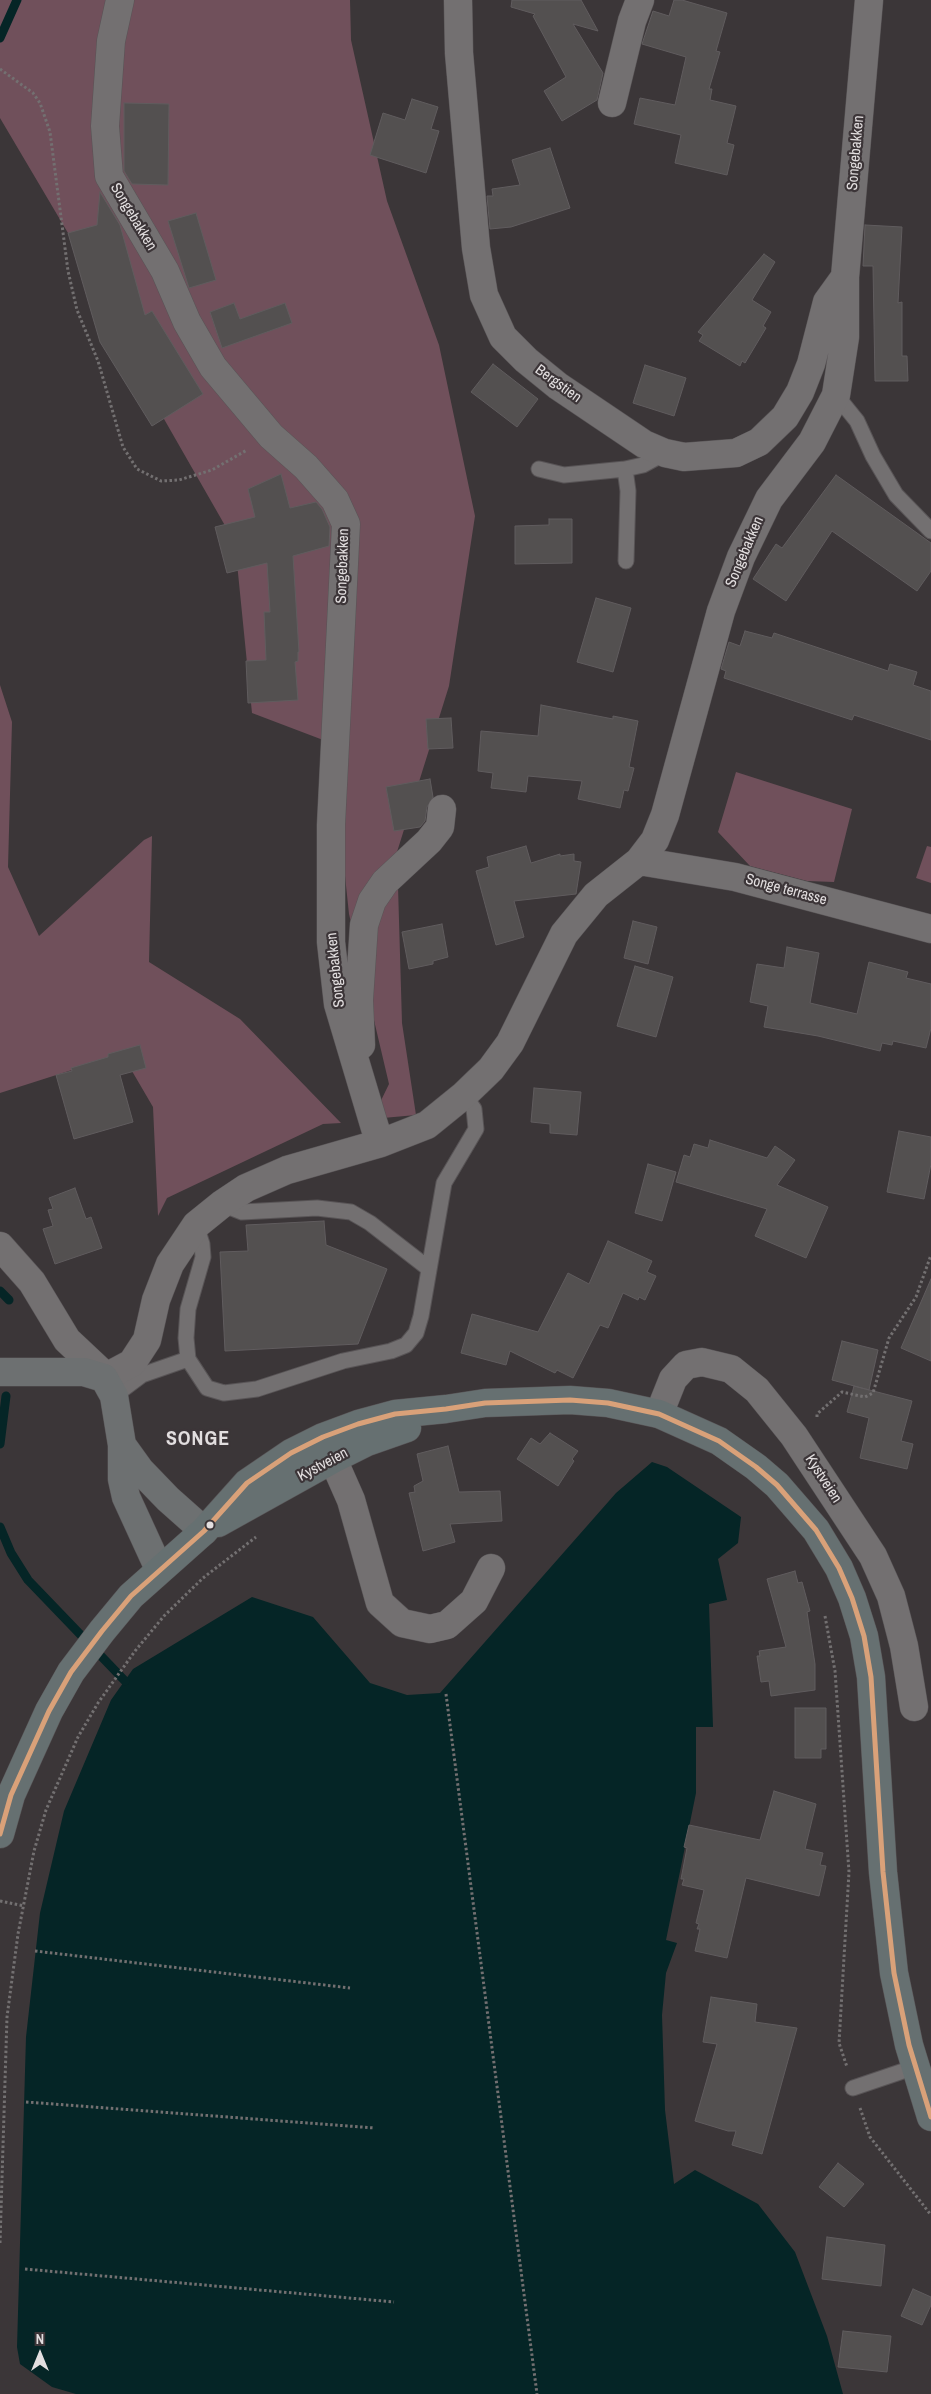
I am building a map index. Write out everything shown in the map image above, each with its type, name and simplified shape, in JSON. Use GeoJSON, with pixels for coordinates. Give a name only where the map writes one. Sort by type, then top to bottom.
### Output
{"type":"FeatureCollection","features":[{"type":"Feature","properties":{"kind":"main road"},"geometry":{"type":"LineString","coordinates":[[0,1372],[84,1372],[109,1387],[122,1444],[122,1479],[126,1497],[159,1569]]}},
{"type":"Feature","properties":{"kind":"main road","name":"Kystveien"},"geometry":{"type":"LineString","coordinates":[[0,1834],[11,1795],[26,1758],[49,1711],[71,1672],[131,1596],[159,1569],[204,1531],[328,1448],[367,1442],[402,1430],[446,1410],[485,1403],[570,1400],[608,1403],[659,1414],[719,1441],[756,1467],[777,1485],[816,1530],[840,1568],[852,1598],[864,1636],[871,1677],[883,1872],[894,1973],[915,2067],[930,2112]]}},
{"type":"Feature","properties":{"kind":"main road"},"geometry":{"type":"LineString","coordinates":[[122,1444],[140,1470],[168,1499],[204,1531]]}},
{"type":"Feature","properties":{"kind":"street","name":"Songebakken"},"geometry":{"type":"LineString","coordinates":[[120,0],[112,41],[105,126],[109,176],[165,271],[187,322],[213,367],[271,436],[306,467],[335,500],[346,524],[331,825],[331,942],[338,1004],[356,1068],[381,1143]]}},
{"type":"Feature","properties":{"kind":"street","name":"Bergstien"},"geometry":{"type":"LineString","coordinates":[[458,0],[459,53],[476,248],[484,295],[503,336],[526,360],[558,386],[644,444],[665,453],[684,457],[736,453],[759,442],[785,417],[806,378],[828,302],[845,277]]}},
{"type":"Feature","properties":{"kind":"street"},"geometry":{"type":"LineString","coordinates":[[612,104],[632,21],[640,0]]}},
{"type":"Feature","properties":{"kind":"street","name":"Songebakken"},"geometry":{"type":"LineString","coordinates":[[109,1387],[132,1363],[147,1340],[156,1300],[170,1264],[196,1225],[246,1188],[287,1170],[381,1143],[426,1125],[464,1095],[491,1069],[510,1043],[564,934],[596,895],[639,861],[655,840],[665,815],[721,611],[741,557],[769,499],[812,442],[836,395],[845,336],[845,277],[869,0]]}},
{"type":"Feature","properties":{"kind":"street"},"geometry":{"type":"LineString","coordinates":[[356,1068],[361,1050],[359,1000],[364,925],[372,902],[385,882],[429,841],[440,826],[442,808]]}},
{"type":"Feature","properties":{"kind":"street","name":"Songe terrasse"},"geometry":{"type":"LineString","coordinates":[[639,861],[735,877],[931,929]]}},
{"type":"Feature","properties":{"kind":"street"},"geometry":{"type":"LineString","coordinates":[[0,1246],[32,1282],[67,1340],[100,1370],[109,1387]]}},
{"type":"Feature","properties":{"kind":"street","name":"Kystveien"},"geometry":{"type":"LineString","coordinates":[[659,1414],[673,1379],[686,1365],[702,1362],[731,1369],[757,1390],[794,1436],[873,1556],[891,1596],[904,1646],[914,1707]]}},
{"type":"Feature","properties":{"kind":"street"},"geometry":{"type":"LineString","coordinates":[[328,1448],[351,1500],[380,1603],[402,1623],[430,1629],[447,1625],[474,1601],[491,1568]]}},
{"type":"Feature","properties":{"kind":"lane"},"geometry":{"type":"LineString","coordinates":[[836,395],[856,421],[896,495],[931,531]]}},
{"type":"Feature","properties":{"kind":"lane"},"geometry":{"type":"LineString","coordinates":[[540,469],[564,475],[625,469],[643,464],[665,453]]}},
{"type":"Feature","properties":{"kind":"lane"},"geometry":{"type":"LineString","coordinates":[[625,469],[628,491],[626,561]]}},
{"type":"Feature","properties":{"kind":"lane"},"geometry":{"type":"LineString","coordinates":[[196,1225],[204,1257],[188,1309],[186,1338],[188,1359],[207,1388],[224,1393],[257,1389],[343,1361],[391,1351],[406,1345],[416,1333],[444,1183],[476,1129],[474,1109],[464,1095]]}},
{"type":"Feature","properties":{"kind":"lane"},"geometry":{"type":"LineString","coordinates":[[222,1204],[242,1212],[317,1208],[351,1212],[370,1223],[428,1268]]}},
{"type":"Feature","properties":{"kind":"lane"},"geometry":{"type":"LineString","coordinates":[[109,1387],[188,1359]]}},
{"type":"Feature","properties":{"kind":"lane"},"geometry":{"type":"LineString","coordinates":[[854,2088],[915,2067]]}},
{"type":"Feature","properties":{"kind":"path"},"geometry":{"type":"LineString","coordinates":[[0,69],[34,93],[40,103],[50,132],[68,271],[77,310],[98,361],[123,447],[137,469],[162,481],[179,480],[212,470],[271,436]]}},
{"type":"Feature","properties":{"kind":"path"},"geometry":{"type":"LineString","coordinates":[[817,1424],[817,1414],[842,1392],[865,1397],[873,1393],[889,1338],[916,1297],[931,1255]]}},
{"type":"Feature","properties":{"kind":"path"},"geometry":{"type":"LineString","coordinates":[[0,2243],[8,2017],[18,1934],[34,1851],[46,1810],[73,1746],[98,1703],[135,1651],[164,1616],[203,1578],[238,1549],[262,1534]]}},
{"type":"Feature","properties":{"kind":"path"},"geometry":{"type":"LineString","coordinates":[[824,1609],[835,1671],[849,1872],[839,2044],[870,2137],[931,2214]]}},
{"type":"Feature","properties":{"kind":"path"},"geometry":{"type":"LineString","coordinates":[[446,1694],[537,2394]]}},
{"type":"Feature","properties":{"kind":"path"},"geometry":{"type":"LineString","coordinates":[[0,1901],[24,1906]]}},
{"type":"Feature","properties":{"kind":"path"},"geometry":{"type":"LineString","coordinates":[[35,1951],[350,1988]]}},
{"type":"Feature","properties":{"kind":"path"},"geometry":{"type":"LineString","coordinates":[[26,2102],[375,2128]]}},
{"type":"Feature","properties":{"kind":"path"},"geometry":{"type":"LineString","coordinates":[[25,2269],[394,2302]]}},
{"type":"Feature","properties":{"kind":"shaded area"},"geometry":{"type":"Polygon","coordinates":[[[0,0],[350,0],[351,40],[387,201],[439,345],[475,516],[449,686],[397,852],[402,1023],[416,1115],[372,1119],[389,1084],[349,914],[331,743],[252,713],[235,543],[160,412],[81,255],[0,118],[0,0]]]}},
{"type":"Feature","properties":{"kind":"shaded area"},"geometry":{"type":"Polygon","coordinates":[[[0,685],[12,722],[8,867],[39,936],[144,840],[152,836],[149,962],[240,1019],[341,1123],[323,1124],[167,1198],[158,1216],[153,1107],[122,1054],[0,1093],[0,685]]]}},
{"type":"Feature","properties":{"kind":"shaded area"},"geometry":{"type":"Polygon","coordinates":[[[736,772],[852,809],[834,882],[807,881],[750,866],[718,832],[736,772]]]}},
{"type":"Feature","properties":{"kind":"shaded area"},"geometry":{"type":"Polygon","coordinates":[[[927,846],[931,847],[931,883],[916,878],[927,846]]]}},
{"type":"Feature","properties":{"kind":"water"},"geometry":{"type":"Polygon","coordinates":[[[652,1462],[667,1467],[741,1517],[738,1543],[718,1559],[727,1600],[709,1604],[713,1727],[696,1727],[696,1793],[666,1940],[677,1943],[666,1973],[662,2015],[665,2110],[674,2184],[695,2170],[758,2204],[795,2252],[827,2336],[843,2394],[76,2394],[52,2387],[20,2364],[17,2347],[26,2037],[40,1913],[64,1811],[111,1700],[133,1669],[252,1597],[313,1617],[370,1683],[407,1695],[440,1693],[616,1493],[652,1462]]]}},
{"type":"Feature","properties":{"kind":"building"},"geometry":{"type":"Polygon","coordinates":[[[512,0],[581,0],[598,31],[573,24],[603,73],[597,100],[562,121],[544,91],[566,77],[533,16],[535,14],[511,7],[512,0]]]}},
{"type":"Feature","properties":{"kind":"building"},"geometry":{"type":"Polygon","coordinates":[[[674,0],[682,0],[727,13],[716,51],[720,52],[709,89],[712,89],[710,100],[736,106],[727,143],[734,145],[727,175],[675,163],[681,135],[634,124],[640,98],[675,105],[686,57],[642,44],[653,11],[669,16],[674,0]]]}},
{"type":"Feature","properties":{"kind":"building"},"geometry":{"type":"Polygon","coordinates":[[[412,99],[438,107],[431,129],[439,131],[426,173],[370,155],[383,113],[405,120],[412,99]]]}},
{"type":"Feature","properties":{"kind":"building"},"geometry":{"type":"Polygon","coordinates":[[[124,103],[169,104],[168,185],[132,184],[124,171],[124,103]]]}},
{"type":"Feature","properties":{"kind":"building"},"geometry":{"type":"Polygon","coordinates":[[[550,148],[570,208],[511,227],[490,229],[487,196],[493,196],[492,189],[520,185],[512,160],[550,148]]]}},
{"type":"Feature","properties":{"kind":"building"},"geometry":{"type":"Polygon","coordinates":[[[100,192],[120,225],[145,315],[152,311],[203,394],[152,426],[100,342],[68,233],[97,225],[100,192]]]}},
{"type":"Feature","properties":{"kind":"building"},"geometry":{"type":"Polygon","coordinates":[[[196,213],[216,280],[189,288],[168,221],[196,213]]]}},
{"type":"Feature","properties":{"kind":"building"},"geometry":{"type":"Polygon","coordinates":[[[865,225],[902,227],[898,303],[902,302],[902,356],[907,356],[908,381],[875,381],[873,266],[863,266],[865,225]]]}},
{"type":"Feature","properties":{"kind":"building"},"geometry":{"type":"Polygon","coordinates":[[[764,254],[775,262],[752,300],[771,312],[763,326],[766,328],[745,363],[742,361],[740,366],[699,341],[703,335],[698,332],[764,254]]]}},
{"type":"Feature","properties":{"kind":"building"},"geometry":{"type":"Polygon","coordinates":[[[234,303],[240,319],[285,303],[292,323],[222,348],[210,312],[234,303]]]}},
{"type":"Feature","properties":{"kind":"building"},"geometry":{"type":"Polygon","coordinates":[[[493,364],[538,399],[517,427],[471,392],[493,364]]]}},
{"type":"Feature","properties":{"kind":"building"},"geometry":{"type":"Polygon","coordinates":[[[645,365],[686,378],[674,416],[633,403],[645,365]]]}},
{"type":"Feature","properties":{"kind":"building"},"geometry":{"type":"Polygon","coordinates":[[[281,474],[290,508],[316,502],[322,509],[330,527],[329,546],[293,556],[299,652],[298,661],[295,662],[298,700],[248,703],[246,661],[266,660],[264,612],[270,612],[267,563],[227,573],[215,527],[255,517],[248,489],[281,474]]]}},
{"type":"Feature","properties":{"kind":"building"},"geometry":{"type":"Polygon","coordinates":[[[836,475],[931,543],[931,571],[917,591],[832,531],[786,601],[753,579],[776,544],[782,548],[836,475]]]}},
{"type":"Feature","properties":{"kind":"building"},"geometry":{"type":"Polygon","coordinates":[[[549,519],[572,519],[572,563],[515,564],[515,526],[549,525],[549,519]]]}},
{"type":"Feature","properties":{"kind":"building"},"geometry":{"type":"Polygon","coordinates":[[[596,598],[631,608],[613,672],[577,662],[596,598]]]}},
{"type":"Feature","properties":{"kind":"building"},"geometry":{"type":"Polygon","coordinates":[[[745,631],[772,638],[774,633],[888,671],[890,664],[917,672],[913,685],[931,691],[931,740],[854,715],[852,720],[724,678],[726,671],[721,669],[729,642],[740,646],[745,631]]]}},
{"type":"Feature","properties":{"kind":"building"},"geometry":{"type":"Polygon","coordinates":[[[541,705],[613,719],[613,716],[638,721],[629,767],[634,768],[628,791],[624,790],[620,808],[578,799],[582,781],[528,776],[526,792],[491,788],[493,773],[478,771],[481,731],[538,736],[541,705]]]}},
{"type":"Feature","properties":{"kind":"building"},"geometry":{"type":"Polygon","coordinates":[[[451,718],[453,748],[428,749],[426,719],[451,718]]]}},
{"type":"Feature","properties":{"kind":"building"},"geometry":{"type":"Polygon","coordinates":[[[430,779],[433,797],[427,807],[425,821],[420,827],[394,831],[386,787],[430,779]]]}},
{"type":"Feature","properties":{"kind":"building"},"geometry":{"type":"Polygon","coordinates":[[[526,846],[531,863],[560,854],[560,856],[574,854],[574,861],[581,862],[576,894],[514,901],[524,937],[496,945],[476,871],[489,867],[487,857],[526,846]]]}},
{"type":"Feature","properties":{"kind":"building"},"geometry":{"type":"Polygon","coordinates":[[[633,921],[657,927],[648,964],[624,958],[633,921]]]}},
{"type":"Feature","properties":{"kind":"building"},"geometry":{"type":"Polygon","coordinates":[[[442,924],[448,957],[433,961],[433,964],[409,969],[402,932],[442,924]]]}},
{"type":"Feature","properties":{"kind":"building"},"geometry":{"type":"Polygon","coordinates":[[[787,947],[819,953],[810,1003],[857,1014],[869,962],[908,972],[906,978],[931,984],[931,1028],[926,1048],[893,1041],[892,1045],[882,1043],[880,1051],[818,1036],[764,1027],[768,1006],[750,1002],[757,964],[784,968],[787,947]]]}},
{"type":"Feature","properties":{"kind":"building"},"geometry":{"type":"Polygon","coordinates":[[[635,966],[673,977],[656,1037],[617,1026],[635,966]]]}},
{"type":"Feature","properties":{"kind":"building"},"geometry":{"type":"Polygon","coordinates":[[[140,1045],[146,1068],[120,1075],[133,1122],[74,1139],[56,1075],[72,1071],[71,1068],[108,1057],[108,1054],[140,1045]]]}},
{"type":"Feature","properties":{"kind":"building"},"geometry":{"type":"Polygon","coordinates":[[[534,1088],[581,1092],[577,1135],[550,1133],[550,1124],[531,1122],[534,1088]]]}},
{"type":"Feature","properties":{"kind":"building"},"geometry":{"type":"Polygon","coordinates":[[[899,1131],[931,1137],[931,1164],[924,1199],[887,1192],[899,1131]]]}},
{"type":"Feature","properties":{"kind":"building"},"geometry":{"type":"Polygon","coordinates":[[[710,1140],[767,1158],[775,1146],[795,1160],[777,1185],[828,1207],[806,1258],[755,1236],[767,1209],[676,1182],[684,1155],[690,1157],[694,1144],[708,1148],[710,1140]]]}},
{"type":"Feature","properties":{"kind":"building"},"geometry":{"type":"Polygon","coordinates":[[[648,1164],[676,1172],[662,1221],[635,1213],[648,1164]]]}},
{"type":"Feature","properties":{"kind":"building"},"geometry":{"type":"Polygon","coordinates":[[[75,1188],[86,1219],[91,1217],[102,1248],[55,1264],[43,1229],[53,1226],[48,1210],[53,1209],[49,1198],[75,1188]]]}},
{"type":"Feature","properties":{"kind":"building"},"geometry":{"type":"Polygon","coordinates":[[[324,1221],[326,1245],[387,1269],[358,1344],[225,1351],[220,1252],[248,1251],[246,1225],[324,1221]]]}},
{"type":"Feature","properties":{"kind":"building"},"geometry":{"type":"Polygon","coordinates":[[[608,1241],[652,1261],[647,1272],[656,1276],[645,1300],[639,1297],[638,1300],[623,1293],[608,1328],[600,1325],[573,1378],[557,1370],[555,1373],[510,1351],[506,1365],[461,1353],[472,1314],[538,1332],[568,1273],[589,1284],[608,1241]]]}},
{"type":"Feature","properties":{"kind":"building"},"geometry":{"type":"Polygon","coordinates":[[[931,1279],[931,1361],[901,1348],[931,1279]]]}},
{"type":"Feature","properties":{"kind":"building"},"geometry":{"type":"Polygon","coordinates":[[[842,1341],[878,1350],[869,1390],[832,1380],[842,1341]]]}},
{"type":"Feature","properties":{"kind":"building"},"geometry":{"type":"Polygon","coordinates":[[[854,1386],[912,1401],[901,1441],[913,1444],[907,1469],[860,1458],[869,1418],[847,1412],[854,1386]]]}},
{"type":"Feature","properties":{"kind":"building"},"geometry":{"type":"Polygon","coordinates":[[[550,1433],[578,1451],[558,1486],[517,1459],[531,1438],[540,1444],[550,1433]]]}},
{"type":"Feature","properties":{"kind":"building"},"geometry":{"type":"Polygon","coordinates":[[[448,1446],[459,1492],[500,1491],[502,1521],[450,1524],[455,1542],[423,1551],[409,1493],[415,1492],[414,1486],[423,1481],[417,1454],[448,1446]]]}},
{"type":"Feature","properties":{"kind":"building"},"geometry":{"type":"Polygon","coordinates":[[[795,1571],[798,1583],[802,1582],[810,1611],[807,1612],[815,1664],[815,1690],[771,1696],[769,1681],[761,1682],[757,1656],[760,1656],[759,1651],[786,1647],[767,1579],[795,1571]]]}},
{"type":"Feature","properties":{"kind":"building"},"geometry":{"type":"Polygon","coordinates":[[[795,1708],[826,1708],[826,1749],[821,1749],[821,1758],[795,1758],[795,1708]]]}},
{"type":"Feature","properties":{"kind":"building"},"geometry":{"type":"Polygon","coordinates":[[[774,1791],[816,1804],[805,1849],[823,1853],[820,1865],[826,1866],[819,1896],[746,1878],[727,1958],[695,1951],[700,1929],[697,1929],[699,1924],[696,1923],[704,1890],[682,1885],[684,1879],[681,1879],[687,1848],[684,1847],[689,1825],[760,1840],[774,1791]]]}},
{"type":"Feature","properties":{"kind":"building"},"geometry":{"type":"Polygon","coordinates":[[[711,1997],[757,2004],[755,2022],[797,2028],[762,2154],[732,2145],[736,2131],[728,2131],[695,2121],[717,2044],[703,2042],[711,1997]]]}},
{"type":"Feature","properties":{"kind":"building"},"geometry":{"type":"Polygon","coordinates":[[[838,2163],[864,2184],[844,2207],[819,2187],[838,2163]]]}},
{"type":"Feature","properties":{"kind":"building"},"geometry":{"type":"Polygon","coordinates":[[[827,2237],[885,2245],[881,2286],[822,2279],[827,2237]]]}},
{"type":"Feature","properties":{"kind":"building"},"geometry":{"type":"Polygon","coordinates":[[[913,2289],[931,2297],[931,2305],[922,2325],[901,2316],[913,2289]]]}},
{"type":"Feature","properties":{"kind":"building"},"geometry":{"type":"Polygon","coordinates":[[[843,2331],[891,2336],[887,2372],[838,2367],[843,2331]]]}},
{"type":"Feature","properties":{"kind":"waterway"},"geometry":{"type":"LineString","coordinates":[[0,38],[17,0]]}},
{"type":"Feature","properties":{"kind":"waterway"},"geometry":{"type":"LineString","coordinates":[[0,1291],[9,1300]]}},
{"type":"Feature","properties":{"kind":"waterway"},"geometry":{"type":"LineString","coordinates":[[0,1444],[6,1396]]}},
{"type":"Feature","properties":{"kind":"waterway"},"geometry":{"type":"LineString","coordinates":[[0,1527],[11,1553],[28,1580],[125,1681]]}},
{"type":"Feature","properties":{"kind":"transit line"},"geometry":{"type":"LineString","coordinates":[[0,1834],[11,1795],[49,1711],[71,1672],[102,1631],[131,1596],[204,1531],[247,1483],[291,1453],[323,1437],[358,1424],[395,1414],[485,1403],[570,1400],[608,1403],[659,1414],[719,1441],[756,1467],[777,1485],[816,1530],[839,1568],[852,1598],[864,1636],[871,1677],[883,1872],[894,1973],[909,2045],[931,2117]]}},
{"type":"Feature","properties":{"kind":"district","name":"SONGE"},"geometry":{"type":"Point","coordinates":[198,1440]}}]}
